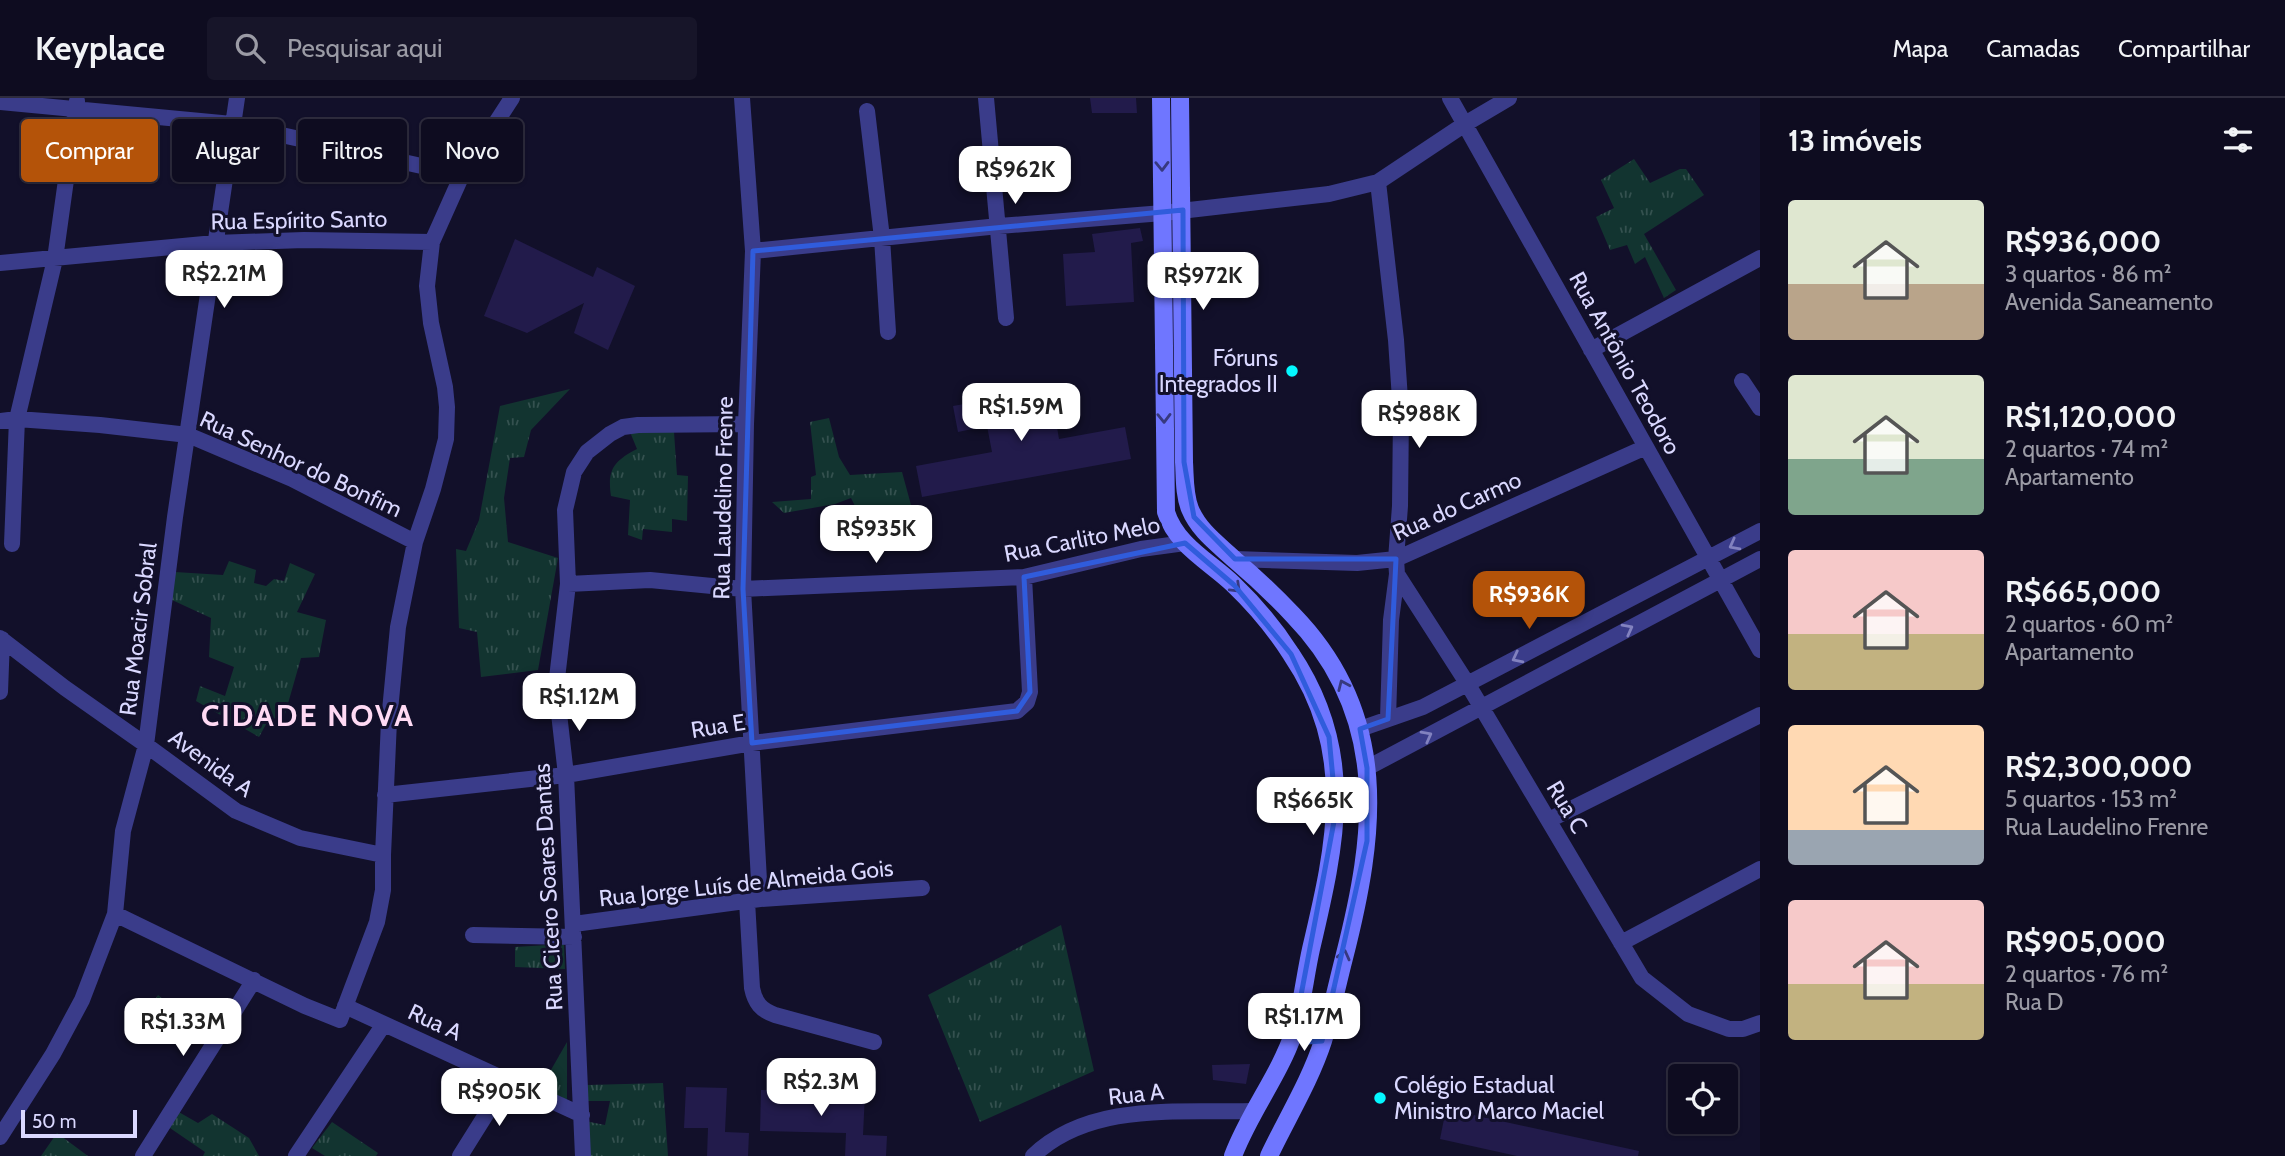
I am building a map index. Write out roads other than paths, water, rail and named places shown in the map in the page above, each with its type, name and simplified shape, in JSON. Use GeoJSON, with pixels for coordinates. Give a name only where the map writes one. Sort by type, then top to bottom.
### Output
{"type":"FeatureCollection","features":[{"type":"Feature","properties":{"kind":"main road"},"geometry":{"type":"LineString","coordinates":[[1161,98],[1165,495],[1168,517],[1185,543],[1234,585],[1292,654],[1318,704],[1334,761],[1336,811],[1323,896],[1294,1031],[1278,1070],[1254,1111],[1233,1156]]}},
{"type":"Feature","properties":{"kind":"main road"},"geometry":{"type":"LineString","coordinates":[[1180,98],[1186,494],[1190,508],[1205,533],[1295,617],[1320,646],[1337,672],[1360,729],[1367,768],[1368,821],[1362,878],[1322,1041],[1304,1086],[1269,1156]]}},
{"type":"Feature","properties":{"kind":"main road"},"geometry":{"type":"LineString","coordinates":[[1294,1031],[1310,1043],[1322,1041]]}},
{"type":"Feature","properties":{"kind":"main road"},"geometry":{"type":"LineString","coordinates":[[1278,1070],[1294,1070],[1304,1086]]}},
{"type":"Feature","properties":{"kind":"street","name":"Rua Moacir Sobral"},"geometry":{"type":"LineString","coordinates":[[233,119],[237,98]]}},
{"type":"Feature","properties":{"kind":"street"},"geometry":{"type":"LineString","coordinates":[[498,119],[512,98]]}},
{"type":"Feature","properties":{"kind":"street","name":"Rua Laudelino Frenre"},"geometry":{"type":"LineString","coordinates":[[742,98],[753,251],[743,589],[752,743],[752,988],[754,998],[761,1007],[775,1015],[874,1042]]}},
{"type":"Feature","properties":{"kind":"street"},"geometry":{"type":"LineString","coordinates":[[986,98],[1006,318]]}},
{"type":"Feature","properties":{"kind":"street","name":"Rua Antônio Teodoro"},"geometry":{"type":"LineString","coordinates":[[1450,98],[1760,650]]}},
{"type":"Feature","properties":{"kind":"street"},"geometry":{"type":"LineString","coordinates":[[753,251],[999,226],[1163,213],[1320,195],[1378,182],[1509,98]]}},
{"type":"Feature","properties":{"kind":"street"},"geometry":{"type":"LineString","coordinates":[[0,102],[76,103],[195,119]]}},
{"type":"Feature","properties":{"kind":"street"},"geometry":{"type":"LineString","coordinates":[[12,544],[8,420],[55,259],[76,103]]}},
{"type":"Feature","properties":{"kind":"street"},"geometry":{"type":"LineString","coordinates":[[867,111],[883,238],[888,331]]}},
{"type":"Feature","properties":{"kind":"street"},"geometry":{"type":"LineString","coordinates":[[284,136],[421,166]]}},
{"type":"Feature","properties":{"kind":"street","name":"Rua Moacir Sobral"},"geometry":{"type":"LineString","coordinates":[[0,1137],[54,1054],[82,1000],[115,914],[123,831],[146,745],[224,182]]}},
{"type":"Feature","properties":{"kind":"street"},"geometry":{"type":"LineString","coordinates":[[343,1013],[377,922],[383,890],[385,795],[398,627],[415,542],[446,439],[445,387],[431,323],[427,286],[432,242],[459,182]]}},
{"type":"Feature","properties":{"kind":"street"},"geometry":{"type":"LineString","coordinates":[[1378,182],[1396,341],[1401,414],[1400,506],[1391,620],[1388,719]]}},
{"type":"Feature","properties":{"kind":"street","name":"Rua Espírito Santo"},"geometry":{"type":"LineString","coordinates":[[0,263],[215,243],[304,240],[432,242]]}},
{"type":"Feature","properties":{"kind":"street"},"geometry":{"type":"LineString","coordinates":[[1591,350],[1760,258]]}},
{"type":"Feature","properties":{"kind":"street"},"geometry":{"type":"LineString","coordinates":[[1742,380],[1760,408]]}},
{"type":"Feature","properties":{"kind":"street","name":"Rua Senhor do Bonfim"},"geometry":{"type":"LineString","coordinates":[[8,420],[188,435],[292,480],[415,542]]}},
{"type":"Feature","properties":{"kind":"street","name":"Rua Cicero Soares Dantas"},"geometry":{"type":"LineString","coordinates":[[583,1156],[566,775],[556,687],[568,584],[565,510],[568,488],[574,472],[587,452],[596,443],[630,425],[746,424]]}},
{"type":"Feature","properties":{"kind":"street","name":"Rua do Carmo"},"geometry":{"type":"LineString","coordinates":[[1235,559],[1396,567],[1646,447]]}},
{"type":"Feature","properties":{"kind":"street"},"geometry":{"type":"LineString","coordinates":[[1360,729],[1423,707],[1760,531]]}},
{"type":"Feature","properties":{"kind":"street","name":"Rua Carlito Melo"},"geometry":{"type":"LineString","coordinates":[[568,584],[650,580],[743,589],[1024,577],[1141,550],[1185,543]]}},
{"type":"Feature","properties":{"kind":"street"},"geometry":{"type":"LineString","coordinates":[[1367,768],[1760,559]]}},
{"type":"Feature","properties":{"kind":"street","name":"Rua C"},"geometry":{"type":"LineString","coordinates":[[1396,567],[1642,978],[1688,1014],[1728,1029],[1743,1029],[1760,1023]]}},
{"type":"Feature","properties":{"kind":"street","name":"Rua E"},"geometry":{"type":"LineString","coordinates":[[385,795],[566,775],[752,743],[1017,711],[1027,702],[1030,692],[1024,577]]}},
{"type":"Feature","properties":{"kind":"street"},"geometry":{"type":"LineString","coordinates":[[1579,627],[1590,648]]}},
{"type":"Feature","properties":{"kind":"street"},"geometry":{"type":"LineString","coordinates":[[0,692],[1,639]]}},
{"type":"Feature","properties":{"kind":"street","name":"Avenida A"},"geometry":{"type":"LineString","coordinates":[[1,639],[56,682],[236,811],[300,838],[383,855]]}},
{"type":"Feature","properties":{"kind":"street"},"geometry":{"type":"LineString","coordinates":[[1549,820],[1760,715]]}},
{"type":"Feature","properties":{"kind":"street"},"geometry":{"type":"LineString","coordinates":[[1621,943],[1760,869]]}},
{"type":"Feature","properties":{"kind":"street","name":"Rua Jorge Luís de Almeida Gois"},"geometry":{"type":"LineString","coordinates":[[473,935],[574,930],[754,900],[922,888]]}},
{"type":"Feature","properties":{"kind":"street","name":"Rua A"},"geometry":{"type":"LineString","coordinates":[[115,914],[305,1006],[384,1024],[582,1115]]}},
{"type":"Feature","properties":{"kind":"street"},"geometry":{"type":"LineString","coordinates":[[143,1156],[254,980]]}},
{"type":"Feature","properties":{"kind":"street"},"geometry":{"type":"LineString","coordinates":[[296,1156],[384,1024]]}},
{"type":"Feature","properties":{"kind":"street"},"geometry":{"type":"LineString","coordinates":[[460,1156],[508,1081]]}},
{"type":"Feature","properties":{"kind":"street","name":"Rua A"},"geometry":{"type":"LineString","coordinates":[[1033,1156],[1055,1140],[1121,1115],[1254,1111]]}},
{"type":"Feature","properties":{"kind":"place","name":"Fóruns Integrados II"},"geometry":{"type":"Point","coordinates":[1292,371]}},
{"type":"Feature","properties":{"kind":"place","name":"Colégio Estadual Ministro Marco Maciel"},"geometry":{"type":"Point","coordinates":[1380,1098]}},
{"type":"Feature","properties":{"kind":"district","name":"CIDADE NOVA"},"geometry":{"type":"Point","coordinates":[308,715]}}]}
